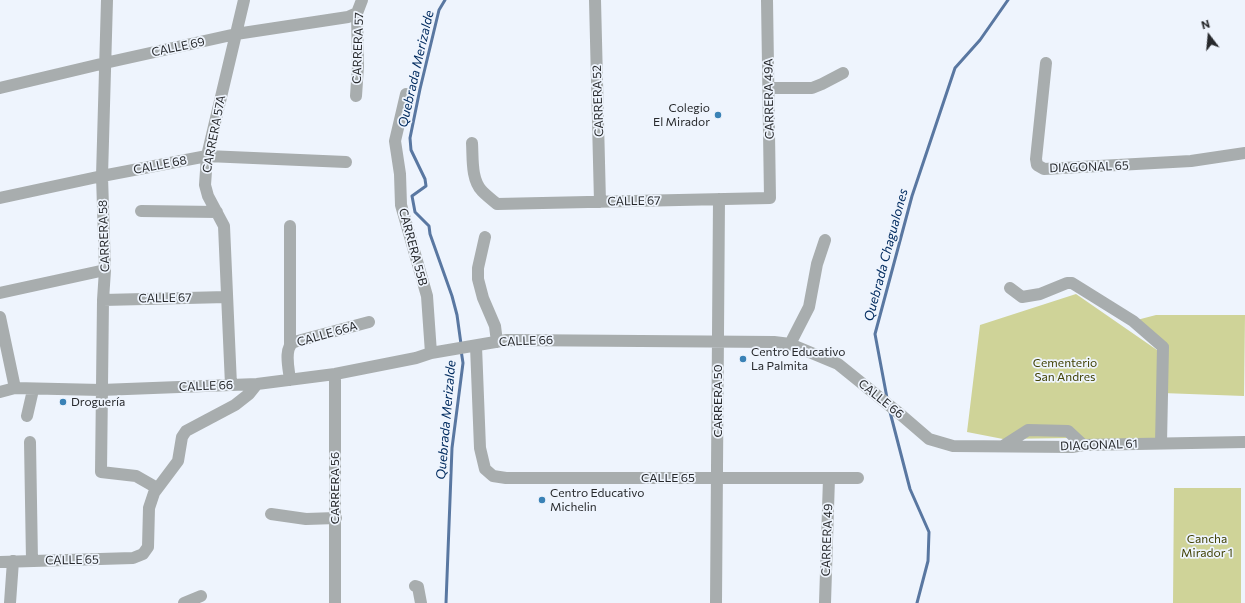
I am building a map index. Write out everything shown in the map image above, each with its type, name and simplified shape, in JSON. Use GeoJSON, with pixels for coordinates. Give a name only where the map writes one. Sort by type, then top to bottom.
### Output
{"type":"FeatureCollection","features":[{"type":"Feature","properties":{"kind":"street","name":"CARRERA 58"},"geometry":{"type":"LineString","coordinates":[[107,0],[102,176],[106,270],[103,300],[101,472],[136,476],[157,488]]}},
{"type":"Feature","properties":{"kind":"street","name":"CARRERA 57A"},"geometry":{"type":"LineString","coordinates":[[231,385],[224,226],[208,196],[205,185],[207,156],[244,0]]}},
{"type":"Feature","properties":{"kind":"street","name":"CARRERA 57"},"geometry":{"type":"LineString","coordinates":[[356,96],[358,66],[357,13],[362,0]]}},
{"type":"Feature","properties":{"kind":"street","name":"CARRERA 52"},"geometry":{"type":"LineString","coordinates":[[595,0],[600,202]]}},
{"type":"Feature","properties":{"kind":"street","name":"CARRERA 49A"},"geometry":{"type":"LineString","coordinates":[[767,0],[770,198]]}},
{"type":"Feature","properties":{"kind":"street","name":"CALLE 69"},"geometry":{"type":"LineString","coordinates":[[0,88],[105,62],[236,34],[348,17],[357,13]]}},
{"type":"Feature","properties":{"kind":"street","name":"DIAGONAL 65"},"geometry":{"type":"LineString","coordinates":[[1046,63],[1036,159],[1037,165],[1044,169],[1191,161],[1245,153]]}},
{"type":"Feature","properties":{"kind":"street"},"geometry":{"type":"LineString","coordinates":[[769,88],[812,88],[843,73]]}},
{"type":"Feature","properties":{"kind":"street","name":"CARRERA 55B"},"geometry":{"type":"LineString","coordinates":[[406,94],[395,141],[400,174],[401,205],[427,296],[431,353]]}},
{"type":"Feature","properties":{"kind":"street","name":"CALLE 67"},"geometry":{"type":"LineString","coordinates":[[472,143],[474,176],[477,184],[483,192],[497,204],[770,198]]}},
{"type":"Feature","properties":{"kind":"street","name":"CALLE 68"},"geometry":{"type":"LineString","coordinates":[[0,198],[102,176],[207,156],[346,162]]}},
{"type":"Feature","properties":{"kind":"street","name":"CARRERA 50"},"geometry":{"type":"LineString","coordinates":[[716,603],[719,199]]}},
{"type":"Feature","properties":{"kind":"street"},"geometry":{"type":"LineString","coordinates":[[141,211],[217,212]]}},
{"type":"Feature","properties":{"kind":"street"},"geometry":{"type":"LineString","coordinates":[[290,226],[290,380]]}},
{"type":"Feature","properties":{"kind":"street"},"geometry":{"type":"LineString","coordinates":[[485,237],[478,268],[478,279],[483,298],[495,326],[497,342]]}},
{"type":"Feature","properties":{"kind":"street"},"geometry":{"type":"LineString","coordinates":[[790,344],[809,307],[818,264],[825,240]]}},
{"type":"Feature","properties":{"kind":"street"},"geometry":{"type":"LineString","coordinates":[[0,293],[106,270]]}},
{"type":"Feature","properties":{"kind":"street"},"geometry":{"type":"LineString","coordinates":[[1010,288],[1022,297],[1040,294],[1066,283],[1072,283],[1133,321],[1163,347],[1161,443]]}},
{"type":"Feature","properties":{"kind":"street","name":"CALLE 67"},"geometry":{"type":"LineString","coordinates":[[103,300],[227,297]]}},
{"type":"Feature","properties":{"kind":"street"},"geometry":{"type":"LineString","coordinates":[[0,317],[15,388]]}},
{"type":"Feature","properties":{"kind":"street","name":"CALLE 66A"},"geometry":{"type":"LineString","coordinates":[[289,347],[294,342],[369,322]]}},
{"type":"Feature","properties":{"kind":"street","name":"CALLE 66"},"geometry":{"type":"LineString","coordinates":[[0,392],[15,388],[33,390],[101,390],[257,384],[335,374],[416,358],[431,353],[507,340],[774,342],[790,344],[838,364],[929,439],[953,446]]}},
{"type":"Feature","properties":{"kind":"street","name":"CALLE 65"},"geometry":{"type":"LineString","coordinates":[[475,346],[480,448],[486,468],[493,476],[506,478],[858,478]]}},
{"type":"Feature","properties":{"kind":"street","name":"CARRERA 56"},"geometry":{"type":"LineString","coordinates":[[335,374],[335,603]]}},
{"type":"Feature","properties":{"kind":"street"},"geometry":{"type":"LineString","coordinates":[[157,488],[178,462],[182,437],[186,431],[235,405],[249,394],[257,384]]}},
{"type":"Feature","properties":{"kind":"street"},"geometry":{"type":"LineString","coordinates":[[27,416],[33,390]]}},
{"type":"Feature","properties":{"kind":"street"},"geometry":{"type":"LineString","coordinates":[[1003,446],[1028,430],[1068,431],[1083,445]]}},
{"type":"Feature","properties":{"kind":"street"},"geometry":{"type":"LineString","coordinates":[[30,442],[32,561]]}},
{"type":"Feature","properties":{"kind":"street","name":"DIAGONAL 61"},"geometry":{"type":"LineString","coordinates":[[953,446],[1072,447],[1083,445],[1245,442]]}},
{"type":"Feature","properties":{"kind":"street","name":"CARRERA 49"},"geometry":{"type":"LineString","coordinates":[[826,603],[829,478]]}},
{"type":"Feature","properties":{"kind":"street","name":"CALLE 65"},"geometry":{"type":"LineString","coordinates":[[0,562],[133,558],[143,554],[148,547],[149,508],[157,488]]}},
{"type":"Feature","properties":{"kind":"street"},"geometry":{"type":"LineString","coordinates":[[271,514],[306,519],[336,518]]}},
{"type":"Feature","properties":{"kind":"street"},"geometry":{"type":"LineString","coordinates":[[10,603],[13,561]]}},
{"type":"Feature","properties":{"kind":"street"},"geometry":{"type":"LineString","coordinates":[[415,586],[418,587],[421,603]]}},
{"type":"Feature","properties":{"kind":"street"},"geometry":{"type":"LineString","coordinates":[[184,603],[201,596]]}},
{"type":"Feature","properties":{"kind":"green space","name":"Cementerio San Andres"},"geometry":{"type":"Polygon","coordinates":[[[1076,294],[1157,350],[1157,440],[1083,445],[1070,438],[1003,439],[967,432],[980,325],[1076,294]]]}},
{"type":"Feature","properties":{"kind":"green space"},"geometry":{"type":"Polygon","coordinates":[[[1156,315],[1245,315],[1244,396],[1162,393],[1163,347],[1133,321],[1156,315]]]}},
{"type":"Feature","properties":{"kind":"green space","name":"Cancha Mirador 1"},"geometry":{"type":"Polygon","coordinates":[[[1174,488],[1241,488],[1241,603],[1173,603],[1174,488]]]}},
{"type":"Feature","properties":{"kind":"waterway","name":"Quebrada Merizalde"},"geometry":{"type":"LineString","coordinates":[[445,0],[439,10],[410,138],[411,150],[425,179],[426,186],[412,196],[415,212],[429,226],[430,234],[452,296],[457,315],[461,344]]}},
{"type":"Feature","properties":{"kind":"waterway","name":"Quebrada Chagualones"},"geometry":{"type":"LineString","coordinates":[[887,398],[875,334],[912,196],[955,68],[980,40],[1008,0]]}},
{"type":"Feature","properties":{"kind":"waterway","name":"Quebrada Merizalde"},"geometry":{"type":"LineString","coordinates":[[446,603],[452,448],[463,363],[461,350]]}},
{"type":"Feature","properties":{"kind":"waterway","name":"Quebrada Chagualones"},"geometry":{"type":"LineString","coordinates":[[890,412],[910,489],[929,532],[928,561],[917,603]]}},
{"type":"Feature","properties":{"kind":"place","name":"Colegio El Mirador"},"geometry":{"type":"Point","coordinates":[718,115]}},
{"type":"Feature","properties":{"kind":"place","name":"Centro Educativo La Palmita"},"geometry":{"type":"Point","coordinates":[743,359]}},
{"type":"Feature","properties":{"kind":"place","name":"Droguería"},"geometry":{"type":"Point","coordinates":[63,402]}},
{"type":"Feature","properties":{"kind":"place","name":"Centro Educativo Michelin"},"geometry":{"type":"Point","coordinates":[542,500]}}]}
